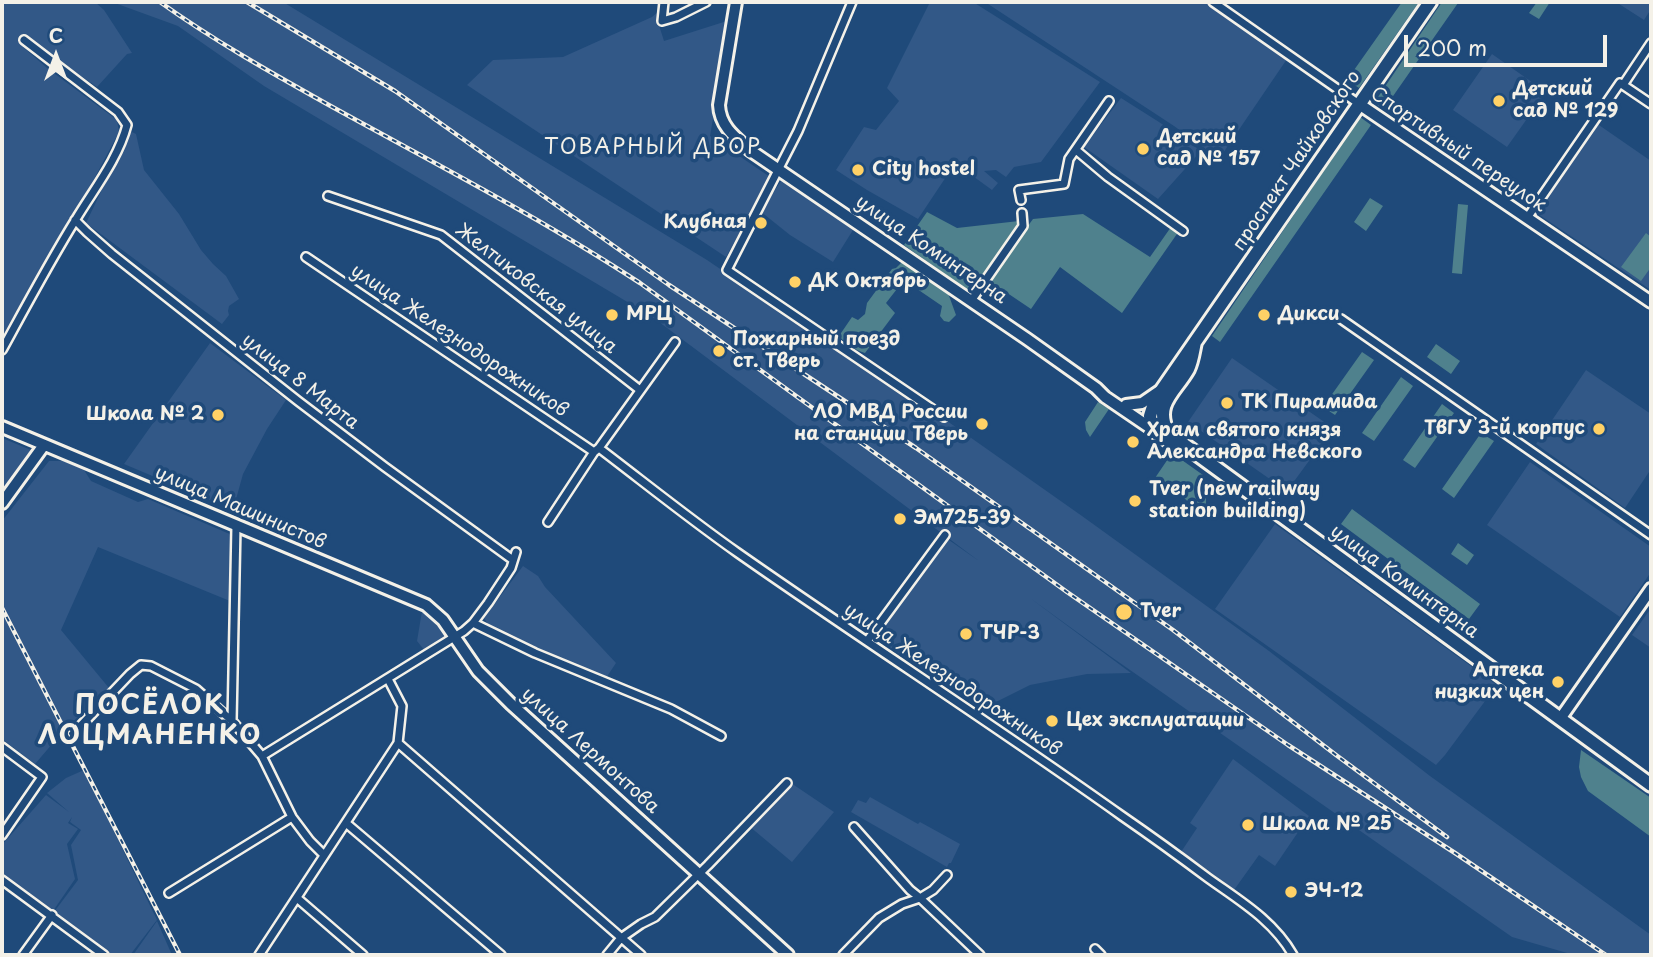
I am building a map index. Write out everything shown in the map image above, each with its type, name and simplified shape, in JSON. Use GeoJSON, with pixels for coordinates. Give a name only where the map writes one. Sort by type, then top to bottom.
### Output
{"type":"FeatureCollection","features":[{"type":"Feature","properties":{"kind":"main road","name":"улица Коминтерна"},"geometry":{"type":"LineString","coordinates":[[736,2],[719,105],[720,117],[726,128],[751,151],[971,301],[1105,397],[1149,420],[1192,449],[1203,460],[1651,785]]}},
{"type":"Feature","properties":{"kind":"main road","name":"проспект Чайковского"},"geometry":{"type":"LineString","coordinates":[[1149,420],[1153,403],[1163,387],[1430,2]]}},
{"type":"Feature","properties":{"kind":"main road","name":"Спортивный переулок"},"geometry":{"type":"LineString","coordinates":[[1359,104],[1651,302]]}},
{"type":"Feature","properties":{"kind":"main road","name":"проспект Чайковского"},"geometry":{"type":"LineString","coordinates":[[1164,403],[1189,367],[1195,342]]}},
{"type":"Feature","properties":{"kind":"main road"},"geometry":{"type":"LineString","coordinates":[[1128,409],[1142,403],[1163,387]]}},
{"type":"Feature","properties":{"kind":"main road"},"geometry":{"type":"LineString","coordinates":[[1149,420],[1164,403]]}},
{"type":"Feature","properties":{"kind":"main road"},"geometry":{"type":"LineString","coordinates":[[1164,403],[1163,419],[1168,433]]}},
{"type":"Feature","properties":{"kind":"main road","name":"улица Коминтерна"},"geometry":{"type":"LineString","coordinates":[[1149,420],[1189,454],[1203,460]]}},
{"type":"Feature","properties":{"kind":"main road","name":"улица Машинистов"},"geometry":{"type":"LineString","coordinates":[[2,427],[418,601],[437,613],[455,636]]}},
{"type":"Feature","properties":{"kind":"main road"},"geometry":{"type":"LineString","coordinates":[[2,503],[44,445]]}},
{"type":"Feature","properties":{"kind":"main road"},"geometry":{"type":"LineString","coordinates":[[1560,719],[1651,589]]}},
{"type":"Feature","properties":{"kind":"main road","name":"улица Лермонтова"},"geometry":{"type":"LineString","coordinates":[[455,636],[478,671],[511,704],[789,955]]}},
{"type":"Feature","properties":{"kind":"street"},"geometry":{"type":"LineString","coordinates":[[664,2],[662,21],[706,2]]}},
{"type":"Feature","properties":{"kind":"street"},"geometry":{"type":"LineString","coordinates":[[852,2],[798,131],[727,270],[944,416]]}},
{"type":"Feature","properties":{"kind":"street","name":"Спортивный переулок"},"geometry":{"type":"LineString","coordinates":[[1213,2],[1359,104]]}},
{"type":"Feature","properties":{"kind":"street"},"geometry":{"type":"LineString","coordinates":[[2,350],[75,220],[96,188],[123,139],[127,125],[118,112],[24,40]]}},
{"type":"Feature","properties":{"kind":"street"},"geometry":{"type":"LineString","coordinates":[[1527,218],[1651,43]]}},
{"type":"Feature","properties":{"kind":"street"},"geometry":{"type":"LineString","coordinates":[[1621,84],[1651,104]]}},
{"type":"Feature","properties":{"kind":"street"},"geometry":{"type":"LineString","coordinates":[[1021,200],[1019,190],[1064,184],[1069,159],[1109,101]]}},
{"type":"Feature","properties":{"kind":"street"},"geometry":{"type":"LineString","coordinates":[[1076,150],[1108,177],[1183,231]]}},
{"type":"Feature","properties":{"kind":"street","name":"Желтиковская улица"},"geometry":{"type":"LineString","coordinates":[[328,196],[441,235],[640,390]]}},
{"type":"Feature","properties":{"kind":"street"},"geometry":{"type":"LineString","coordinates":[[971,301],[1023,226],[1022,213]]}},
{"type":"Feature","properties":{"kind":"street","name":"улица 8 Марта"},"geometry":{"type":"LineString","coordinates":[[75,220],[112,254],[298,401],[385,467],[514,556],[511,568],[473,623]]}},
{"type":"Feature","properties":{"kind":"street","name":"улица Железнодорожников"},"geometry":{"type":"LineString","coordinates":[[306,257],[597,450],[736,551],[971,713],[1043,759],[1261,916],[1276,930],[1293,955]]}},
{"type":"Feature","properties":{"kind":"street"},"geometry":{"type":"LineString","coordinates":[[1341,319],[1651,535]]}},
{"type":"Feature","properties":{"kind":"street"},"geometry":{"type":"LineString","coordinates":[[548,522],[676,342]]}},
{"type":"Feature","properties":{"kind":"street"},"geometry":{"type":"LineString","coordinates":[[232,721],[236,526]]}},
{"type":"Feature","properties":{"kind":"street"},"geometry":{"type":"LineString","coordinates":[[867,641],[945,535]]}},
{"type":"Feature","properties":{"kind":"street"},"geometry":{"type":"LineString","coordinates":[[262,756],[473,623],[535,653],[671,709],[721,736]]}},
{"type":"Feature","properties":{"kind":"street"},"geometry":{"type":"LineString","coordinates":[[69,737],[130,674],[141,666],[150,666],[196,689],[232,721],[262,756],[292,817],[324,855]]}},
{"type":"Feature","properties":{"kind":"street"},"geometry":{"type":"LineString","coordinates":[[259,955],[398,743],[402,706],[388,679]]}},
{"type":"Feature","properties":{"kind":"street"},"geometry":{"type":"LineString","coordinates":[[398,743],[641,955]]}},
{"type":"Feature","properties":{"kind":"street"},"geometry":{"type":"LineString","coordinates":[[2,747],[42,777],[2,835]]}},
{"type":"Feature","properties":{"kind":"street"},"geometry":{"type":"LineString","coordinates":[[607,955],[621,938],[655,917],[787,783]]}},
{"type":"Feature","properties":{"kind":"street"},"geometry":{"type":"LineString","coordinates":[[169,893],[292,817]]}},
{"type":"Feature","properties":{"kind":"street"},"geometry":{"type":"LineString","coordinates":[[346,823],[501,955]]}},
{"type":"Feature","properties":{"kind":"street"},"geometry":{"type":"LineString","coordinates":[[854,827],[910,890],[980,955]]}},
{"type":"Feature","properties":{"kind":"street"},"geometry":{"type":"LineString","coordinates":[[843,955],[879,918],[933,890],[947,875]]}},
{"type":"Feature","properties":{"kind":"street"},"geometry":{"type":"LineString","coordinates":[[2,880],[104,955]]}},
{"type":"Feature","properties":{"kind":"street"},"geometry":{"type":"LineString","coordinates":[[297,898],[363,955]]}},
{"type":"Feature","properties":{"kind":"street"},"geometry":{"type":"LineString","coordinates":[[23,955],[52,915]]}},
{"type":"Feature","properties":{"kind":"shaded area"},"geometry":{"type":"Polygon","coordinates":[[[2,2],[95,2],[104,10],[132,53],[127,54],[97,87],[29,40],[23,47],[117,120],[119,132],[2,340],[2,2]]]}},
{"type":"Feature","properties":{"kind":"shaded area"},"geometry":{"type":"Polygon","coordinates":[[[112,2],[283,2],[707,260],[923,404],[1269,651],[1430,776],[1651,935],[1651,955],[1574,955],[1512,937],[1030,598],[1131,673],[1087,674],[1030,685],[982,709],[875,637],[946,538],[979,561],[651,316],[264,86],[178,26],[112,2]]]}},
{"type":"Feature","properties":{"kind":"shaded area"},"geometry":{"type":"Polygon","coordinates":[[[930,2],[973,2],[1100,82],[1041,162],[1014,167],[1006,177],[996,170],[984,171],[998,183],[992,190],[970,174],[946,177],[918,219],[836,170],[864,127],[876,130],[899,101],[887,88],[930,2]]]}},
{"type":"Feature","properties":{"kind":"shaded area"},"geometry":{"type":"Polygon","coordinates":[[[985,2],[1206,2],[1287,59],[1219,159],[1174,126],[985,2]]]}},
{"type":"Feature","properties":{"kind":"shaded area"},"geometry":{"type":"Polygon","coordinates":[[[1616,2],[1651,2],[1651,9],[1644,20],[1616,2]]]}},
{"type":"Feature","properties":{"kind":"shaded area","name":"ТОВАРНЫЙ ДВОР"},"geometry":{"type":"Polygon","coordinates":[[[658,12],[664,41],[730,20],[710,136],[770,177],[726,257],[467,85],[493,60],[563,57],[658,12]]]}},
{"type":"Feature","properties":{"kind":"shaded area","name":"Детский сад № 129"},"geometry":{"type":"Polygon","coordinates":[[[1492,54],[1546,92],[1507,147],[1453,110],[1492,54]]]}},
{"type":"Feature","properties":{"kind":"shaded area","name":"Детский сад № 157"},"geometry":{"type":"Polygon","coordinates":[[[1121,98],[1201,151],[1158,199],[1084,147],[1121,98]]]}},
{"type":"Feature","properties":{"kind":"shaded area"},"geometry":{"type":"Polygon","coordinates":[[[1596,123],[1651,161],[1651,290],[1535,212],[1596,123]]]}},
{"type":"Feature","properties":{"kind":"shaded area"},"geometry":{"type":"Polygon","coordinates":[[[130,131],[136,134],[144,170],[179,214],[201,250],[226,276],[239,299],[229,306],[229,315],[222,324],[86,223],[130,131]]]}},
{"type":"Feature","properties":{"kind":"shaded area"},"geometry":{"type":"Polygon","coordinates":[[[782,180],[853,230],[833,262],[790,235],[760,211],[782,180]]]}},
{"type":"Feature","properties":{"kind":"shaded area","name":"Школа № 2"},"geometry":{"type":"Polygon","coordinates":[[[210,343],[286,400],[243,474],[235,503],[226,507],[124,464],[210,343]]]}},
{"type":"Feature","properties":{"kind":"shaded area"},"geometry":{"type":"Polygon","coordinates":[[[1232,358],[1333,428],[1287,491],[1188,422],[1232,358]]]}},
{"type":"Feature","properties":{"kind":"shaded area","name":"ТвГУ 3-й корпус"},"geometry":{"type":"Polygon","coordinates":[[[1586,370],[1651,414],[1651,469],[1625,508],[1536,444],[1586,370]]]}},
{"type":"Feature","properties":{"kind":"shaded area"},"geometry":{"type":"Polygon","coordinates":[[[2,438],[31,450],[2,491],[2,438]]]}},
{"type":"Feature","properties":{"kind":"shaded area"},"geometry":{"type":"Polygon","coordinates":[[[49,461],[63,461],[84,470],[91,481],[138,502],[148,499],[232,535],[230,601],[98,547],[61,630],[109,688],[65,729],[35,764],[2,739],[2,521],[49,461]]]}},
{"type":"Feature","properties":{"kind":"shaded area"},"geometry":{"type":"Polygon","coordinates":[[[1530,462],[1651,547],[1651,572],[1620,617],[1487,525],[1530,462]]]}},
{"type":"Feature","properties":{"kind":"shaded area"},"geometry":{"type":"Polygon","coordinates":[[[1275,524],[1497,685],[1436,765],[1215,609],[1275,524]]]}},
{"type":"Feature","properties":{"kind":"shaded area"},"geometry":{"type":"Polygon","coordinates":[[[523,566],[538,576],[545,587],[616,663],[606,678],[489,626],[484,618],[523,566]]]}},
{"type":"Feature","properties":{"kind":"shaded area"},"geometry":{"type":"Polygon","coordinates":[[[1651,608],[1651,648],[1632,635],[1651,608]]]}},
{"type":"Feature","properties":{"kind":"shaded area"},"geometry":{"type":"Polygon","coordinates":[[[422,611],[440,621],[449,635],[425,651],[417,641],[422,611]]]}},
{"type":"Feature","properties":{"kind":"shaded area","name":"Школа № 25"},"geometry":{"type":"Polygon","coordinates":[[[1233,759],[1309,816],[1275,866],[1259,855],[1234,890],[1181,852],[1197,828],[1190,823],[1233,759]]]}},
{"type":"Feature","properties":{"kind":"shaded area"},"geometry":{"type":"Polygon","coordinates":[[[84,770],[157,920],[130,955],[110,955],[54,912],[78,880],[71,845],[81,830],[70,822],[72,817],[68,823],[78,829],[67,844],[75,879],[53,911],[2,874],[2,845],[46,795],[69,812],[47,793],[66,778],[84,770]]]}},
{"type":"Feature","properties":{"kind":"shaded area"},"geometry":{"type":"Polygon","coordinates":[[[791,783],[834,812],[792,862],[749,826],[791,783]]]}},
{"type":"Feature","properties":{"kind":"shaded area"},"geometry":{"type":"Polygon","coordinates":[[[870,797],[960,844],[951,863],[947,867],[851,812],[858,800],[866,803],[870,797]]]}},
{"type":"Feature","properties":{"kind":"shaded area"},"geometry":{"type":"Polygon","coordinates":[[[157,921],[172,955],[133,955],[157,921]]]}},
{"type":"Feature","properties":{"kind":"green space"},"geometry":{"type":"Polygon","coordinates":[[[1402,2],[1419,2],[1359,88],[1347,80],[1402,2]]]}},
{"type":"Feature","properties":{"kind":"green space"},"geometry":{"type":"Polygon","coordinates":[[[1442,2],[1458,3],[1384,109],[1374,103],[1442,2]]]}},
{"type":"Feature","properties":{"kind":"green space"},"geometry":{"type":"Polygon","coordinates":[[[1537,2],[1550,2],[1539,19],[1529,13],[1537,2]]]}},
{"type":"Feature","properties":{"kind":"green space"},"geometry":{"type":"Polygon","coordinates":[[[1360,117],[1371,125],[1220,342],[1212,336],[1360,117]]]}},
{"type":"Feature","properties":{"kind":"green space"},"geometry":{"type":"Polygon","coordinates":[[[1370,198],[1383,206],[1366,231],[1354,222],[1370,198]]]}},
{"type":"Feature","properties":{"kind":"green space"},"geometry":{"type":"Polygon","coordinates":[[[1458,204],[1468,205],[1462,274],[1452,273],[1458,204]]]}},
{"type":"Feature","properties":{"kind":"green space"},"geometry":{"type":"Polygon","coordinates":[[[927,212],[957,228],[1019,221],[1018,231],[970,292],[904,245],[927,212]]]}},
{"type":"Feature","properties":{"kind":"green space"},"geometry":{"type":"Polygon","coordinates":[[[1083,214],[1150,257],[1171,227],[1179,231],[1122,313],[1060,267],[1031,309],[988,280],[1033,219],[1083,214]]]}},
{"type":"Feature","properties":{"kind":"green space"},"geometry":{"type":"Polygon","coordinates":[[[1646,233],[1651,237],[1651,267],[1641,281],[1621,267],[1646,233]]]}},
{"type":"Feature","properties":{"kind":"green space"},"geometry":{"type":"Polygon","coordinates":[[[903,261],[948,293],[956,315],[949,322],[944,321],[940,316],[942,306],[904,280],[886,303],[895,313],[865,353],[854,348],[839,336],[852,317],[858,320],[865,314],[867,303],[892,269],[903,261]]]}},
{"type":"Feature","properties":{"kind":"green space"},"geometry":{"type":"Polygon","coordinates":[[[1436,344],[1460,361],[1451,374],[1427,357],[1436,344]]]}},
{"type":"Feature","properties":{"kind":"green space"},"geometry":{"type":"Polygon","coordinates":[[[1362,352],[1374,360],[1335,415],[1323,407],[1362,352]]]}},
{"type":"Feature","properties":{"kind":"green space"},"geometry":{"type":"Polygon","coordinates":[[[1401,377],[1413,386],[1374,441],[1362,433],[1401,377]]]}},
{"type":"Feature","properties":{"kind":"green space"},"geometry":{"type":"Polygon","coordinates":[[[1098,402],[1109,409],[1090,437],[1085,422],[1098,402]]]}},
{"type":"Feature","properties":{"kind":"green space"},"geometry":{"type":"Polygon","coordinates":[[[1442,404],[1454,413],[1415,468],[1403,460],[1442,404]]]}},
{"type":"Feature","properties":{"kind":"green space"},"geometry":{"type":"Polygon","coordinates":[[[1481,433],[1494,441],[1454,498],[1442,489],[1481,433]]]}},
{"type":"Feature","properties":{"kind":"green space"},"geometry":{"type":"Polygon","coordinates":[[[1172,453],[1203,475],[1206,506],[1200,510],[1155,478],[1172,453]]]}},
{"type":"Feature","properties":{"kind":"green space"},"geometry":{"type":"Polygon","coordinates":[[[1352,509],[1480,604],[1469,619],[1341,524],[1352,509]]]}},
{"type":"Feature","properties":{"kind":"green space"},"geometry":{"type":"Polygon","coordinates":[[[1458,543],[1474,555],[1467,565],[1451,554],[1458,543]]]}},
{"type":"Feature","properties":{"kind":"green space"},"geometry":{"type":"Polygon","coordinates":[[[1581,750],[1651,798],[1651,837],[1588,791],[1579,767],[1581,750]]]}},
{"type":"Feature","properties":{"kind":"railway"},"geometry":{"type":"LineString","coordinates":[[160,2],[263,68],[524,213],[640,283],[1067,592],[1288,745],[1606,955]]}},
{"type":"Feature","properties":{"kind":"railway"},"geometry":{"type":"LineString","coordinates":[[247,2],[395,91],[669,285],[916,448],[1173,630],[1447,837]]}},
{"type":"Feature","properties":{"kind":"railway"},"geometry":{"type":"LineString","coordinates":[[2,608],[180,955]]}},
{"type":"Feature","properties":{"kind":"place","name":"Детский сад № 129"},"geometry":{"type":"Point","coordinates":[1499,101]}},
{"type":"Feature","properties":{"kind":"place","name":"Детский сад № 157"},"geometry":{"type":"Point","coordinates":[1143,149]}},
{"type":"Feature","properties":{"kind":"place","name":"City hostel"},"geometry":{"type":"Point","coordinates":[858,170]}},
{"type":"Feature","properties":{"kind":"place","name":"Клубная"},"geometry":{"type":"Point","coordinates":[761,223]}},
{"type":"Feature","properties":{"kind":"place","name":"ДК Октябрь"},"geometry":{"type":"Point","coordinates":[795,282]}},
{"type":"Feature","properties":{"kind":"place","name":"МРЦ"},"geometry":{"type":"Point","coordinates":[612,315]}},
{"type":"Feature","properties":{"kind":"place","name":"Дикси"},"geometry":{"type":"Point","coordinates":[1264,315]}},
{"type":"Feature","properties":{"kind":"place","name":"Пожарный поезд ст. Тверь"},"geometry":{"type":"Point","coordinates":[719,351]}},
{"type":"Feature","properties":{"kind":"place","name":"ТК Пирамида"},"geometry":{"type":"Point","coordinates":[1227,403]}},
{"type":"Feature","properties":{"kind":"place","name":"Школа № 2"},"geometry":{"type":"Point","coordinates":[218,415]}},
{"type":"Feature","properties":{"kind":"place","name":"ЛО МВД России на станции Тверь"},"geometry":{"type":"Point","coordinates":[982,424]}},
{"type":"Feature","properties":{"kind":"place","name":"ТвГУ 3-й корпус"},"geometry":{"type":"Point","coordinates":[1599,429]}},
{"type":"Feature","properties":{"kind":"place","name":"Храм святого князя Александра Невского"},"geometry":{"type":"Point","coordinates":[1133,442]}},
{"type":"Feature","properties":{"kind":"place","name":"Tver (new railway station building)"},"geometry":{"type":"Point","coordinates":[1135,501]}},
{"type":"Feature","properties":{"kind":"place","name":"Эм725-39"},"geometry":{"type":"Point","coordinates":[900,519]}},
{"type":"Feature","properties":{"kind":"place","name":"Tver"},"geometry":{"type":"Point","coordinates":[1124,612]}},
{"type":"Feature","properties":{"kind":"place","name":"ТЧР-3"},"geometry":{"type":"Point","coordinates":[966,634]}},
{"type":"Feature","properties":{"kind":"place","name":"Аптека низких цен"},"geometry":{"type":"Point","coordinates":[1558,682]}},
{"type":"Feature","properties":{"kind":"place","name":"Цех эксплуатации"},"geometry":{"type":"Point","coordinates":[1052,721]}},
{"type":"Feature","properties":{"kind":"place","name":"Школа № 25"},"geometry":{"type":"Point","coordinates":[1248,825]}},
{"type":"Feature","properties":{"kind":"place","name":"ЭЧ-12"},"geometry":{"type":"Point","coordinates":[1291,892]}},
{"type":"Feature","properties":{"kind":"district","name":"ТОВАРНЫЙ ДВОР"},"geometry":{"type":"Point","coordinates":[653,148]}},
{"type":"Feature","properties":{"kind":"district","name":"ПОСЁЛОК ЛОЦМАНЕНКО"},"geometry":{"type":"Point","coordinates":[150,722]}}]}
